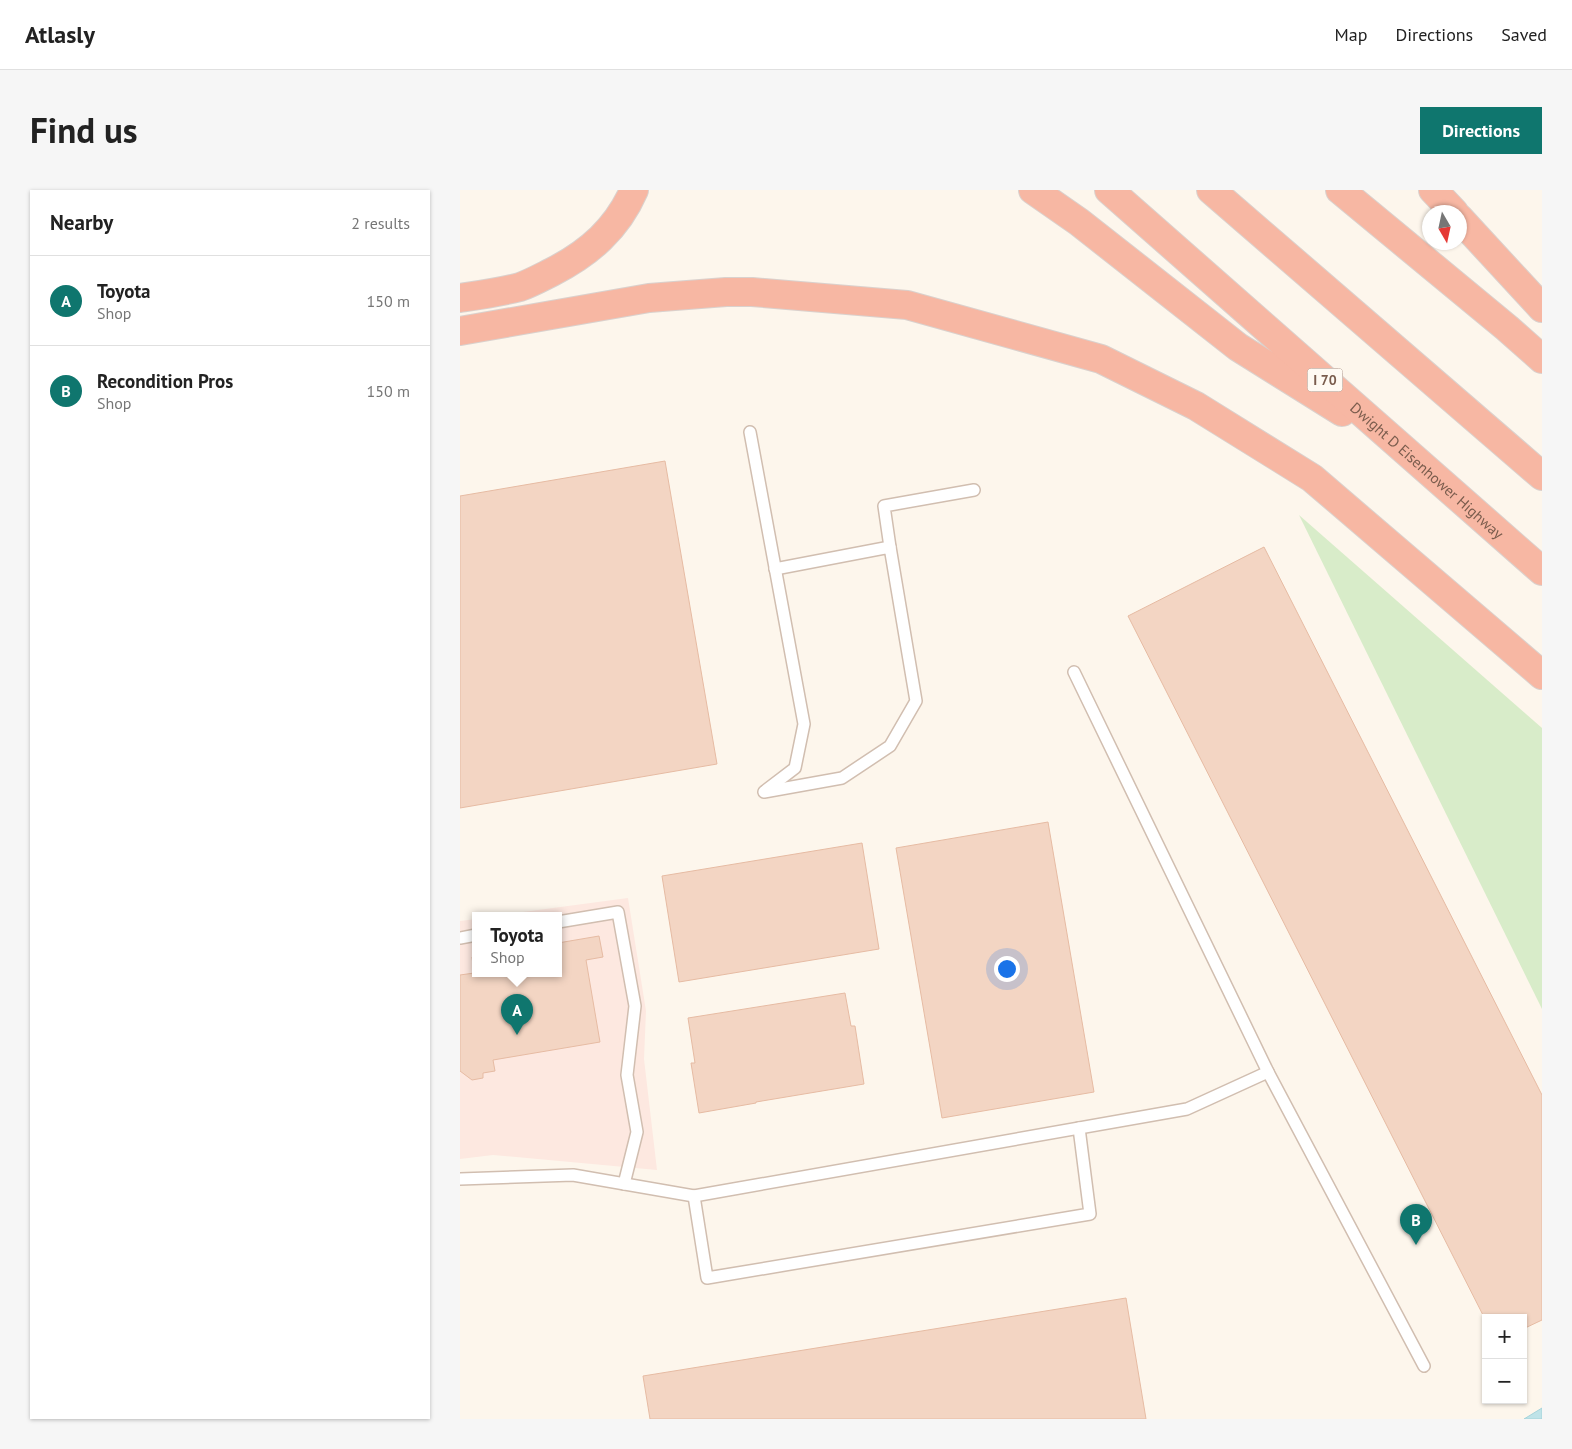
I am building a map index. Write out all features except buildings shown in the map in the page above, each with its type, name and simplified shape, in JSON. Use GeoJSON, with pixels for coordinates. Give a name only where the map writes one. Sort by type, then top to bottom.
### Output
{"type":"FeatureCollection","features":[{"type":"Feature","properties":{"kind":"highway"},"geometry":{"type":"LineString","coordinates":[[460,298],[521,286],[570,263],[587,252],[602,238],[622,213],[634,190]]}},
{"type":"Feature","properties":{"kind":"highway"},"geometry":{"type":"LineString","coordinates":[[1033,190],[1079,222],[1238,347],[1412,456]]}},
{"type":"Feature","properties":{"kind":"highway","name":"Dwight D Eisenhower Highway"},"geometry":{"type":"LineString","coordinates":[[1109,190],[1542,570]]}},
{"type":"Feature","properties":{"kind":"highway"},"geometry":{"type":"LineString","coordinates":[[1211,190],[1542,476]]}},
{"type":"Feature","properties":{"kind":"highway"},"geometry":{"type":"LineString","coordinates":[[1340,190],[1542,359]]}},
{"type":"Feature","properties":{"kind":"highway"},"geometry":{"type":"LineString","coordinates":[[1433,190],[1447,205]]}},
{"type":"Feature","properties":{"kind":"highway"},"geometry":{"type":"LineString","coordinates":[[1467,226],[1542,308]]}},
{"type":"Feature","properties":{"kind":"highway"},"geometry":{"type":"LineString","coordinates":[[460,331],[649,298],[726,292],[752,292],[907,305],[1101,359],[1196,406],[1312,478],[1542,675]]}},
{"type":"Feature","properties":{"kind":"lane"},"geometry":{"type":"LineString","coordinates":[[750,432],[804,724],[795,768],[764,792],[842,778],[890,746],[916,701],[884,506],[974,490]]}},
{"type":"Feature","properties":{"kind":"lane"},"geometry":{"type":"LineString","coordinates":[[775,569],[890,547]]}},
{"type":"Feature","properties":{"kind":"lane"},"geometry":{"type":"LineString","coordinates":[[1074,672],[1268,1072],[1424,1366]]}},
{"type":"Feature","properties":{"kind":"lane"},"geometry":{"type":"LineString","coordinates":[[562,921],[618,912],[635,1006],[627,1075],[637,1132],[624,1184]]}},
{"type":"Feature","properties":{"kind":"lane"},"geometry":{"type":"LineString","coordinates":[[460,1179],[573,1175],[694,1196],[1187,1109],[1268,1072]]}},
{"type":"Feature","properties":{"kind":"lane"},"geometry":{"type":"LineString","coordinates":[[694,1196],[707,1278],[1090,1214],[1079,1128]]}},
{"type":"Feature","properties":{"kind":"shaded area"},"geometry":{"type":"Polygon","coordinates":[[[628,898],[646,1011],[644,1059],[657,1170],[493,1155],[460,1159],[460,921],[472,920],[472,977],[562,977],[562,912],[524,912],[628,898]]]}},
{"type":"Feature","properties":{"kind":"green space"},"geometry":{"type":"Polygon","coordinates":[[[1299,515],[1542,728],[1542,1009],[1299,515]]]}},
{"type":"Feature","properties":{"kind":"water"},"geometry":{"type":"Polygon","coordinates":[[[1542,1408],[1542,1419],[1524,1419],[1542,1408]]]}},
{"type":"Feature","properties":{"kind":"place","name":"Toyota"},"geometry":{"type":"Point","coordinates":[517,1035]}},
{"type":"Feature","properties":{"kind":"place","name":"Recondition Pros"},"geometry":{"type":"Point","coordinates":[1416,1245]}}]}
